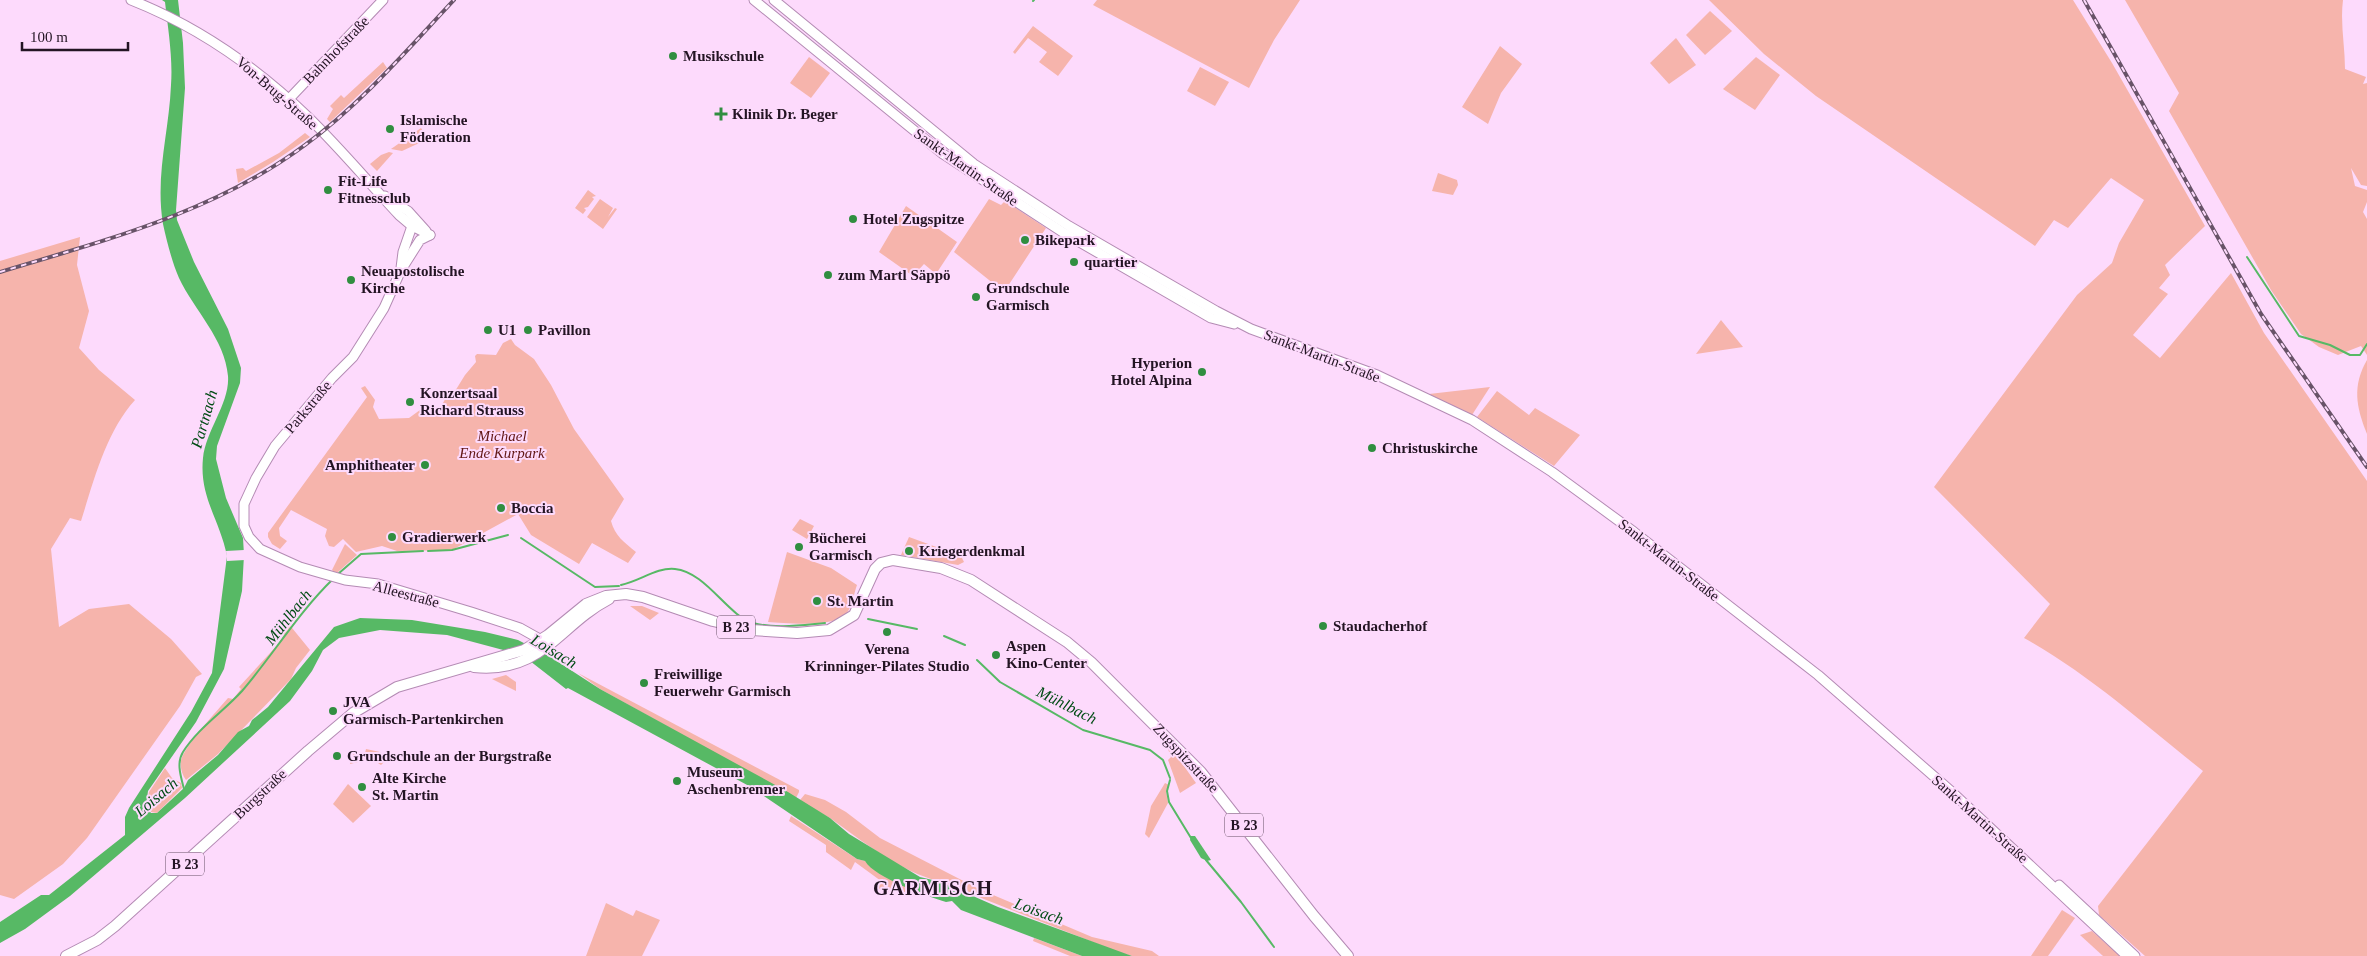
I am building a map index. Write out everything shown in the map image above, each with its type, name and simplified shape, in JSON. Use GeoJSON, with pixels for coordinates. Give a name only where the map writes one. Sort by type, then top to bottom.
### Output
{"type":"FeatureCollection","features":[{"type":"Feature","properties":{"kind":"main road","name":"Von-Brug-Straße"},"geometry":{"type":"LineString","coordinates":[[131,0],[186,25],[249,66],[289,99],[380,192],[412,228],[430,235]]}},
{"type":"Feature","properties":{"kind":"main road","name":"Bahnhofstraße"},"geometry":{"type":"LineString","coordinates":[[289,99],[383,0]]}},
{"type":"Feature","properties":{"kind":"main road","name":"Sankt-Martin-Straße"},"geometry":{"type":"LineString","coordinates":[[754,0],[934,147],[1053,226],[1211,318],[1251,329],[1377,375],[1472,420],[1552,472],[1634,532],[1818,675],[1953,793],[2127,956]]}},
{"type":"Feature","properties":{"kind":"main road","name":"Sankt-Martin-Straße"},"geometry":{"type":"LineString","coordinates":[[774,0],[974,164],[1078,231],[1251,329]]}},
{"type":"Feature","properties":{"kind":"main road","name":"Von-Brug-Straße"},"geometry":{"type":"LineString","coordinates":[[380,192],[408,211],[430,235]]}},
{"type":"Feature","properties":{"kind":"main road","name":"Parkstraße"},"geometry":{"type":"LineString","coordinates":[[401,270],[403,252],[412,228]]}},
{"type":"Feature","properties":{"kind":"main road","name":"Parkstraße"},"geometry":{"type":"LineString","coordinates":[[260,548],[249,537],[242,516],[244,504],[256,478],[275,446],[332,378],[353,357],[384,308],[401,270],[420,240],[430,235]]}},
{"type":"Feature","properties":{"kind":"main road","name":"Alleestraße"},"geometry":{"type":"LineString","coordinates":[[260,548],[322,574],[378,584],[520,628],[542,645]]}},
{"type":"Feature","properties":{"kind":"main road","name":"Zugspitzstraße"},"geometry":{"type":"LineString","coordinates":[[542,645],[586,604],[606,596],[619,595],[643,597],[732,626],[772,632],[797,633],[829,630],[858,607],[877,566],[884,561],[896,560],[942,568],[982,586],[1067,642],[1091,662],[1181,750],[1220,794],[1314,916],[1348,956]]}},
{"type":"Feature","properties":{"kind":"main road","name":"Burgstraße"},"geometry":{"type":"LineString","coordinates":[[66,956],[97,940],[128,916],[308,751],[354,713],[397,687],[435,674],[473,666],[488,668],[542,645]]}},
{"type":"Feature","properties":{"kind":"main road","name":"Sankt-Martin-Straße"},"geometry":{"type":"LineString","coordinates":[[2036,870],[2046,874],[2135,956]]}},
{"type":"Feature","properties":{"kind":"green space"},"geometry":{"type":"Polygon","coordinates":[[[1097,0],[1300,0],[1274,40],[1249,88],[1093,5],[1097,0]]]}},
{"type":"Feature","properties":{"kind":"green space"},"geometry":{"type":"Polygon","coordinates":[[[1709,0],[2073,0],[2112,63],[2205,226],[2165,265],[2170,275],[2159,288],[2168,294],[2133,335],[2160,358],[2231,273],[2264,333],[2367,481],[2367,956],[2145,956],[2099,915],[2098,906],[2203,771],[2094,684],[2024,638],[2050,604],[1934,487],[2077,295],[2112,263],[2119,243],[2144,200],[2111,178],[2068,228],[2054,220],[2035,246],[1816,96],[1764,54],[1709,0]]]}},
{"type":"Feature","properties":{"kind":"green space"},"geometry":{"type":"Polygon","coordinates":[[[2125,0],[2343,0],[2345,69],[2366,77],[2363,84],[2367,83],[2367,186],[2361,185],[2351,168],[2355,186],[2367,190],[2367,202],[2363,212],[2367,219],[2367,355],[2361,346],[2338,355],[2319,347],[2301,334],[2271,290],[2169,111],[2179,93],[2125,0]]]}},
{"type":"Feature","properties":{"kind":"green space"},"geometry":{"type":"Polygon","coordinates":[[[1710,11],[1732,31],[1705,55],[1686,35],[1710,11]]]}},
{"type":"Feature","properties":{"kind":"green space"},"geometry":{"type":"Polygon","coordinates":[[[1033,26],[1073,56],[1058,76],[1039,62],[1047,52],[1028,38],[1015,54],[1013,52],[1033,26]]]}},
{"type":"Feature","properties":{"kind":"green space"},"geometry":{"type":"Polygon","coordinates":[[[1676,38],[1696,65],[1669,84],[1650,63],[1676,38]]]}},
{"type":"Feature","properties":{"kind":"green space"},"geometry":{"type":"Polygon","coordinates":[[[1500,46],[1522,64],[1501,93],[1488,124],[1462,107],[1500,46]]]}},
{"type":"Feature","properties":{"kind":"green space"},"geometry":{"type":"Polygon","coordinates":[[[809,57],[830,73],[811,98],[790,83],[809,57]]]}},
{"type":"Feature","properties":{"kind":"green space"},"geometry":{"type":"Polygon","coordinates":[[[1756,57],[1780,75],[1755,110],[1723,89],[1756,57]]]}},
{"type":"Feature","properties":{"kind":"green space"},"geometry":{"type":"Polygon","coordinates":[[[383,62],[387,68],[330,122],[327,119],[333,109],[330,106],[341,95],[344,98],[383,62]]]}},
{"type":"Feature","properties":{"kind":"green space"},"geometry":{"type":"Polygon","coordinates":[[[1200,67],[1229,82],[1215,106],[1187,91],[1200,67]]]}},
{"type":"Feature","properties":{"kind":"green space"},"geometry":{"type":"Polygon","coordinates":[[[421,128],[428,139],[402,151],[391,149],[421,128]]]}},
{"type":"Feature","properties":{"kind":"green space"},"geometry":{"type":"Polygon","coordinates":[[[305,133],[310,137],[238,183],[236,169],[243,168],[246,171],[279,153],[305,133]]]}},
{"type":"Feature","properties":{"kind":"green space"},"geometry":{"type":"Polygon","coordinates":[[[389,152],[393,153],[377,171],[370,164],[381,155],[389,152]]]}},
{"type":"Feature","properties":{"kind":"green space"},"geometry":{"type":"Polygon","coordinates":[[[1438,173],[1457,180],[1458,185],[1453,195],[1432,191],[1438,173]]]}},
{"type":"Feature","properties":{"kind":"green space"},"geometry":{"type":"Polygon","coordinates":[[[588,190],[596,196],[592,197],[594,199],[588,207],[584,208],[586,210],[583,214],[575,208],[588,190]]]}},
{"type":"Feature","properties":{"kind":"green space"},"geometry":{"type":"Polygon","coordinates":[[[600,199],[613,208],[608,217],[615,208],[617,209],[603,229],[587,217],[600,199]]]}},
{"type":"Feature","properties":{"kind":"green space"},"geometry":{"type":"Polygon","coordinates":[[[989,199],[1001,205],[1005,201],[1046,228],[1004,292],[954,252],[989,199]]]}},
{"type":"Feature","properties":{"kind":"green space"},"geometry":{"type":"Polygon","coordinates":[[[906,206],[957,242],[936,274],[924,264],[913,276],[879,252],[906,206]]]}},
{"type":"Feature","properties":{"kind":"green space"},"geometry":{"type":"Polygon","coordinates":[[[80,237],[77,265],[89,311],[79,348],[99,370],[135,400],[116,427],[102,457],[81,521],[70,518],[51,549],[59,627],[89,609],[129,604],[171,639],[202,674],[196,677],[180,706],[87,838],[63,864],[14,899],[0,895],[0,261],[80,237]]]}},
{"type":"Feature","properties":{"kind":"green space"},"geometry":{"type":"Polygon","coordinates":[[[1721,320],[1743,347],[1696,354],[1721,320]]]}},
{"type":"Feature","properties":{"kind":"green space","name":"Michael Ende Kurpark"},"geometry":{"type":"Polygon","coordinates":[[[511,339],[515,345],[534,359],[551,385],[574,429],[624,499],[611,521],[618,535],[636,552],[628,563],[592,543],[579,564],[531,535],[518,514],[452,550],[397,551],[382,546],[356,552],[343,539],[334,547],[329,546],[325,536],[327,529],[291,510],[279,528],[280,536],[287,541],[280,549],[272,544],[268,533],[367,397],[361,388],[365,386],[375,400],[373,407],[379,419],[409,418],[420,410],[430,417],[434,412],[438,412],[448,394],[452,396],[476,362],[475,356],[477,354],[496,355],[503,343],[511,339]]]}},
{"type":"Feature","properties":{"kind":"green space"},"geometry":{"type":"Polygon","coordinates":[[[2367,360],[2367,434],[2360,415],[2357,397],[2359,379],[2367,360]]]}},
{"type":"Feature","properties":{"kind":"green space"},"geometry":{"type":"Polygon","coordinates":[[[1490,387],[1472,415],[1429,394],[1490,387]]]}},
{"type":"Feature","properties":{"kind":"green space"},"geometry":{"type":"Polygon","coordinates":[[[1497,391],[1529,415],[1535,408],[1580,435],[1554,466],[1477,417],[1497,391]]]}},
{"type":"Feature","properties":{"kind":"green space"},"geometry":{"type":"Polygon","coordinates":[[[800,519],[814,526],[807,539],[792,530],[800,519]]]}},
{"type":"Feature","properties":{"kind":"green space"},"geometry":{"type":"Polygon","coordinates":[[[909,537],[961,556],[964,562],[958,565],[901,555],[909,537]]]}},
{"type":"Feature","properties":{"kind":"green space"},"geometry":{"type":"Polygon","coordinates":[[[345,544],[357,555],[335,573],[332,570],[345,544]]]}},
{"type":"Feature","properties":{"kind":"green space"},"geometry":{"type":"Polygon","coordinates":[[[787,552],[831,568],[857,585],[846,614],[840,618],[820,623],[768,622],[787,552]]]}},
{"type":"Feature","properties":{"kind":"green space"},"geometry":{"type":"Polygon","coordinates":[[[630,606],[642,606],[659,613],[650,620],[630,606]]]}},
{"type":"Feature","properties":{"kind":"green space"},"geometry":{"type":"Polygon","coordinates":[[[288,623],[310,650],[296,668],[291,679],[218,754],[186,780],[182,773],[181,761],[188,747],[228,698],[233,699],[241,689],[239,687],[281,641],[288,623]]]}},
{"type":"Feature","properties":{"kind":"green space"},"geometry":{"type":"Polygon","coordinates":[[[578,673],[799,790],[796,798],[600,689],[578,673]]]}},
{"type":"Feature","properties":{"kind":"green space"},"geometry":{"type":"Polygon","coordinates":[[[506,675],[516,682],[516,691],[492,679],[506,675]]]}},
{"type":"Feature","properties":{"kind":"green space"},"geometry":{"type":"Polygon","coordinates":[[[1169,745],[1196,783],[1180,793],[1168,760],[1171,757],[1168,749],[1169,745]]]}},
{"type":"Feature","properties":{"kind":"green space"},"geometry":{"type":"Polygon","coordinates":[[[366,749],[380,752],[388,758],[381,765],[369,757],[366,760],[350,764],[353,754],[365,753],[366,749]]]}},
{"type":"Feature","properties":{"kind":"green space"},"geometry":{"type":"Polygon","coordinates":[[[165,768],[172,778],[181,783],[182,788],[157,813],[151,812],[147,805],[149,792],[165,768]]]}},
{"type":"Feature","properties":{"kind":"green space"},"geometry":{"type":"Polygon","coordinates":[[[1165,783],[1169,785],[1166,791],[1168,803],[1149,838],[1145,834],[1151,806],[1165,783]]]}},
{"type":"Feature","properties":{"kind":"green space"},"geometry":{"type":"Polygon","coordinates":[[[348,784],[371,806],[353,823],[333,804],[348,784]]]}},
{"type":"Feature","properties":{"kind":"green space"},"geometry":{"type":"Polygon","coordinates":[[[805,794],[825,800],[846,812],[880,838],[979,889],[1092,937],[1152,951],[1159,956],[1132,956],[1118,952],[911,871],[869,846],[830,818],[803,803],[800,800],[805,794]]]}},
{"type":"Feature","properties":{"kind":"green space"},"geometry":{"type":"Polygon","coordinates":[[[791,816],[857,859],[865,861],[894,881],[918,892],[916,897],[905,892],[900,893],[891,888],[887,894],[877,887],[881,881],[855,862],[851,870],[826,852],[826,845],[789,821],[791,816]]]}},
{"type":"Feature","properties":{"kind":"green space"},"geometry":{"type":"Polygon","coordinates":[[[606,903],[633,916],[636,910],[660,920],[642,956],[586,956],[606,903]]]}},
{"type":"Feature","properties":{"kind":"green space"},"geometry":{"type":"Polygon","coordinates":[[[2062,910],[2075,918],[2048,956],[2031,956],[2062,910]]]}},
{"type":"Feature","properties":{"kind":"green space"},"geometry":{"type":"Polygon","coordinates":[[[2092,931],[2120,956],[2103,956],[2080,935],[2092,931]]]}},
{"type":"Feature","properties":{"kind":"green space"},"geometry":{"type":"Polygon","coordinates":[[[1034,938],[1082,956],[1070,956],[1033,941],[1034,938]]]}},
{"type":"Feature","properties":{"kind":"shaded area"},"geometry":{"type":"Polygon","coordinates":[[[162,0],[178,0],[183,43],[185,88],[176,210],[177,220],[194,262],[228,329],[241,368],[240,383],[217,446],[216,459],[226,498],[243,538],[244,555],[242,591],[224,669],[196,722],[148,791],[147,805],[151,813],[157,813],[184,788],[188,780],[218,755],[238,732],[249,726],[252,720],[268,707],[334,627],[360,618],[412,620],[485,632],[518,640],[549,656],[600,689],[788,792],[830,818],[849,834],[920,877],[941,882],[998,907],[1132,956],[1082,956],[961,910],[952,901],[946,902],[937,899],[890,880],[879,874],[865,861],[857,859],[749,786],[568,688],[566,689],[530,661],[507,651],[447,635],[380,630],[339,638],[323,650],[312,671],[290,701],[185,798],[70,896],[25,929],[0,943],[0,922],[41,895],[49,895],[125,835],[125,817],[129,808],[191,712],[212,673],[227,556],[204,485],[203,458],[208,437],[222,406],[228,386],[228,376],[226,362],[215,337],[179,278],[163,224],[161,171],[170,103],[171,64],[165,2],[162,0]]]}},
{"type":"Feature","properties":{"kind":"shaded area"},"geometry":{"type":"Polygon","coordinates":[[[1191,836],[1195,836],[1211,860],[1207,861],[1201,858],[1190,840],[1191,836]]]}},
{"type":"Feature","properties":{"kind":"pier"},"geometry":{"type":"Polygon","coordinates":[[[244,550],[245,560],[227,561],[226,551],[244,550]]]}},
{"type":"Feature","properties":{"kind":"waterway"},"geometry":{"type":"LineString","coordinates":[[2247,257],[2299,336],[2330,345],[2350,355],[2360,355],[2367,344]]}},
{"type":"Feature","properties":{"kind":"waterway","name":"Mühlbach"},"geometry":{"type":"LineString","coordinates":[[428,551],[452,550],[508,535]]}},
{"type":"Feature","properties":{"kind":"waterway","name":"Mühlbach"},"geometry":{"type":"LineString","coordinates":[[521,538],[595,587],[619,586]]}},
{"type":"Feature","properties":{"kind":"waterway","name":"Mühlbach"},"geometry":{"type":"LineString","coordinates":[[338,574],[361,554],[423,551]]}},
{"type":"Feature","properties":{"kind":"waterway","name":"Mühlbach"},"geometry":{"type":"LineString","coordinates":[[621,585],[655,572],[675,569],[697,578],[735,612],[753,623],[779,626],[825,623]]}},
{"type":"Feature","properties":{"kind":"waterway","name":"Mühlbach"},"geometry":{"type":"LineString","coordinates":[[184,789],[180,761],[189,743],[242,691],[308,606],[333,579]]}},
{"type":"Feature","properties":{"kind":"waterway","name":"Mühlbach"},"geometry":{"type":"LineString","coordinates":[[868,619],[917,629]]}},
{"type":"Feature","properties":{"kind":"waterway","name":"Mühlbach"},"geometry":{"type":"LineString","coordinates":[[944,636],[965,645]]}},
{"type":"Feature","properties":{"kind":"waterway","name":"Mühlbach"},"geometry":{"type":"LineString","coordinates":[[977,660],[1000,682],[1083,730],[1150,750],[1163,760],[1170,778]]}},
{"type":"Feature","properties":{"kind":"waterway","name":"Mühlbach"},"geometry":{"type":"LineString","coordinates":[[1170,780],[1167,791],[1169,802],[1191,838]]}},
{"type":"Feature","properties":{"kind":"waterway","name":"Mühlbach"},"geometry":{"type":"LineString","coordinates":[[1206,860],[1241,902],[1274,947]]}},
{"type":"Feature","properties":{"kind":"railway"},"geometry":{"type":"LineString","coordinates":[[0,272],[158,222],[234,189],[270,168],[305,145],[345,112],[383,76],[454,0]]}},
{"type":"Feature","properties":{"kind":"railway"},"geometry":{"type":"LineString","coordinates":[[2084,0],[2261,314],[2367,467]]}},
{"type":"Feature","properties":{"kind":"place","name":"Musikschule"},"geometry":{"type":"Point","coordinates":[673,56]}},
{"type":"Feature","properties":{"kind":"place","name":"Klinik Dr. Beger"},"geometry":{"type":"Point","coordinates":[721,114]}},
{"type":"Feature","properties":{"kind":"place","name":"Islamische Föderation"},"geometry":{"type":"Point","coordinates":[390,129]}},
{"type":"Feature","properties":{"kind":"place","name":"Fit-Life Fitnessclub"},"geometry":{"type":"Point","coordinates":[328,190]}},
{"type":"Feature","properties":{"kind":"place","name":"Hotel Zugspitze"},"geometry":{"type":"Point","coordinates":[853,219]}},
{"type":"Feature","properties":{"kind":"place","name":"Bikepark"},"geometry":{"type":"Point","coordinates":[1025,240]}},
{"type":"Feature","properties":{"kind":"place","name":"quartier"},"geometry":{"type":"Point","coordinates":[1074,262]}},
{"type":"Feature","properties":{"kind":"place","name":"zum Martl Säppö"},"geometry":{"type":"Point","coordinates":[828,275]}},
{"type":"Feature","properties":{"kind":"place","name":"Neuapostolische Kirche"},"geometry":{"type":"Point","coordinates":[351,280]}},
{"type":"Feature","properties":{"kind":"place","name":"Grundschule Garmisch"},"geometry":{"type":"Point","coordinates":[976,297]}},
{"type":"Feature","properties":{"kind":"place","name":"U1"},"geometry":{"type":"Point","coordinates":[488,330]}},
{"type":"Feature","properties":{"kind":"place","name":"Pavillon"},"geometry":{"type":"Point","coordinates":[528,330]}},
{"type":"Feature","properties":{"kind":"place","name":"Hyperion Hotel Alpina"},"geometry":{"type":"Point","coordinates":[1202,372]}},
{"type":"Feature","properties":{"kind":"place","name":"Konzertsaal Richard Strauss"},"geometry":{"type":"Point","coordinates":[410,402]}},
{"type":"Feature","properties":{"kind":"place","name":"Christuskirche"},"geometry":{"type":"Point","coordinates":[1372,448]}},
{"type":"Feature","properties":{"kind":"place","name":"Amphitheater"},"geometry":{"type":"Point","coordinates":[425,465]}},
{"type":"Feature","properties":{"kind":"place","name":"Boccia"},"geometry":{"type":"Point","coordinates":[501,508]}},
{"type":"Feature","properties":{"kind":"place","name":"Gradierwerk"},"geometry":{"type":"Point","coordinates":[392,537]}},
{"type":"Feature","properties":{"kind":"place","name":"Bücherei Garmisch"},"geometry":{"type":"Point","coordinates":[799,547]}},
{"type":"Feature","properties":{"kind":"place","name":"Kriegerdenkmal"},"geometry":{"type":"Point","coordinates":[909,551]}},
{"type":"Feature","properties":{"kind":"place","name":"St. Martin"},"geometry":{"type":"Point","coordinates":[817,601]}},
{"type":"Feature","properties":{"kind":"place","name":"Staudacherhof"},"geometry":{"type":"Point","coordinates":[1323,626]}},
{"type":"Feature","properties":{"kind":"place","name":"Verena Krinninger-Pilates Studio"},"geometry":{"type":"Point","coordinates":[887,632]}},
{"type":"Feature","properties":{"kind":"place","name":"Aspen Kino-Center"},"geometry":{"type":"Point","coordinates":[996,655]}},
{"type":"Feature","properties":{"kind":"place","name":"Freiwillige Feuerwehr Garmisch"},"geometry":{"type":"Point","coordinates":[644,683]}},
{"type":"Feature","properties":{"kind":"place","name":"JVA Garmisch-Partenkirchen"},"geometry":{"type":"Point","coordinates":[333,711]}},
{"type":"Feature","properties":{"kind":"place","name":"Grundschule an der Burgstraße"},"geometry":{"type":"Point","coordinates":[337,756]}},
{"type":"Feature","properties":{"kind":"place","name":"Museum Aschenbrenner"},"geometry":{"type":"Point","coordinates":[677,781]}},
{"type":"Feature","properties":{"kind":"place","name":"Alte Kirche St. Martin"},"geometry":{"type":"Point","coordinates":[362,787]}},
{"type":"Feature","properties":{"kind":"district","name":"GARMISCH"},"geometry":{"type":"Point","coordinates":[933,888]}},
{"type":"Feature","properties":{"kind":"water label","name":"Partnach"},"geometry":{"type":"Point","coordinates":[204,419]}},
{"type":"Feature","properties":{"kind":"water label","name":"Loisach"},"geometry":{"type":"Point","coordinates":[554,651]}},
{"type":"Feature","properties":{"kind":"water label","name":"Loisach"},"geometry":{"type":"Point","coordinates":[156,797]}},
{"type":"Feature","properties":{"kind":"water label","name":"Loisach"},"geometry":{"type":"Point","coordinates":[1039,911]}}]}
